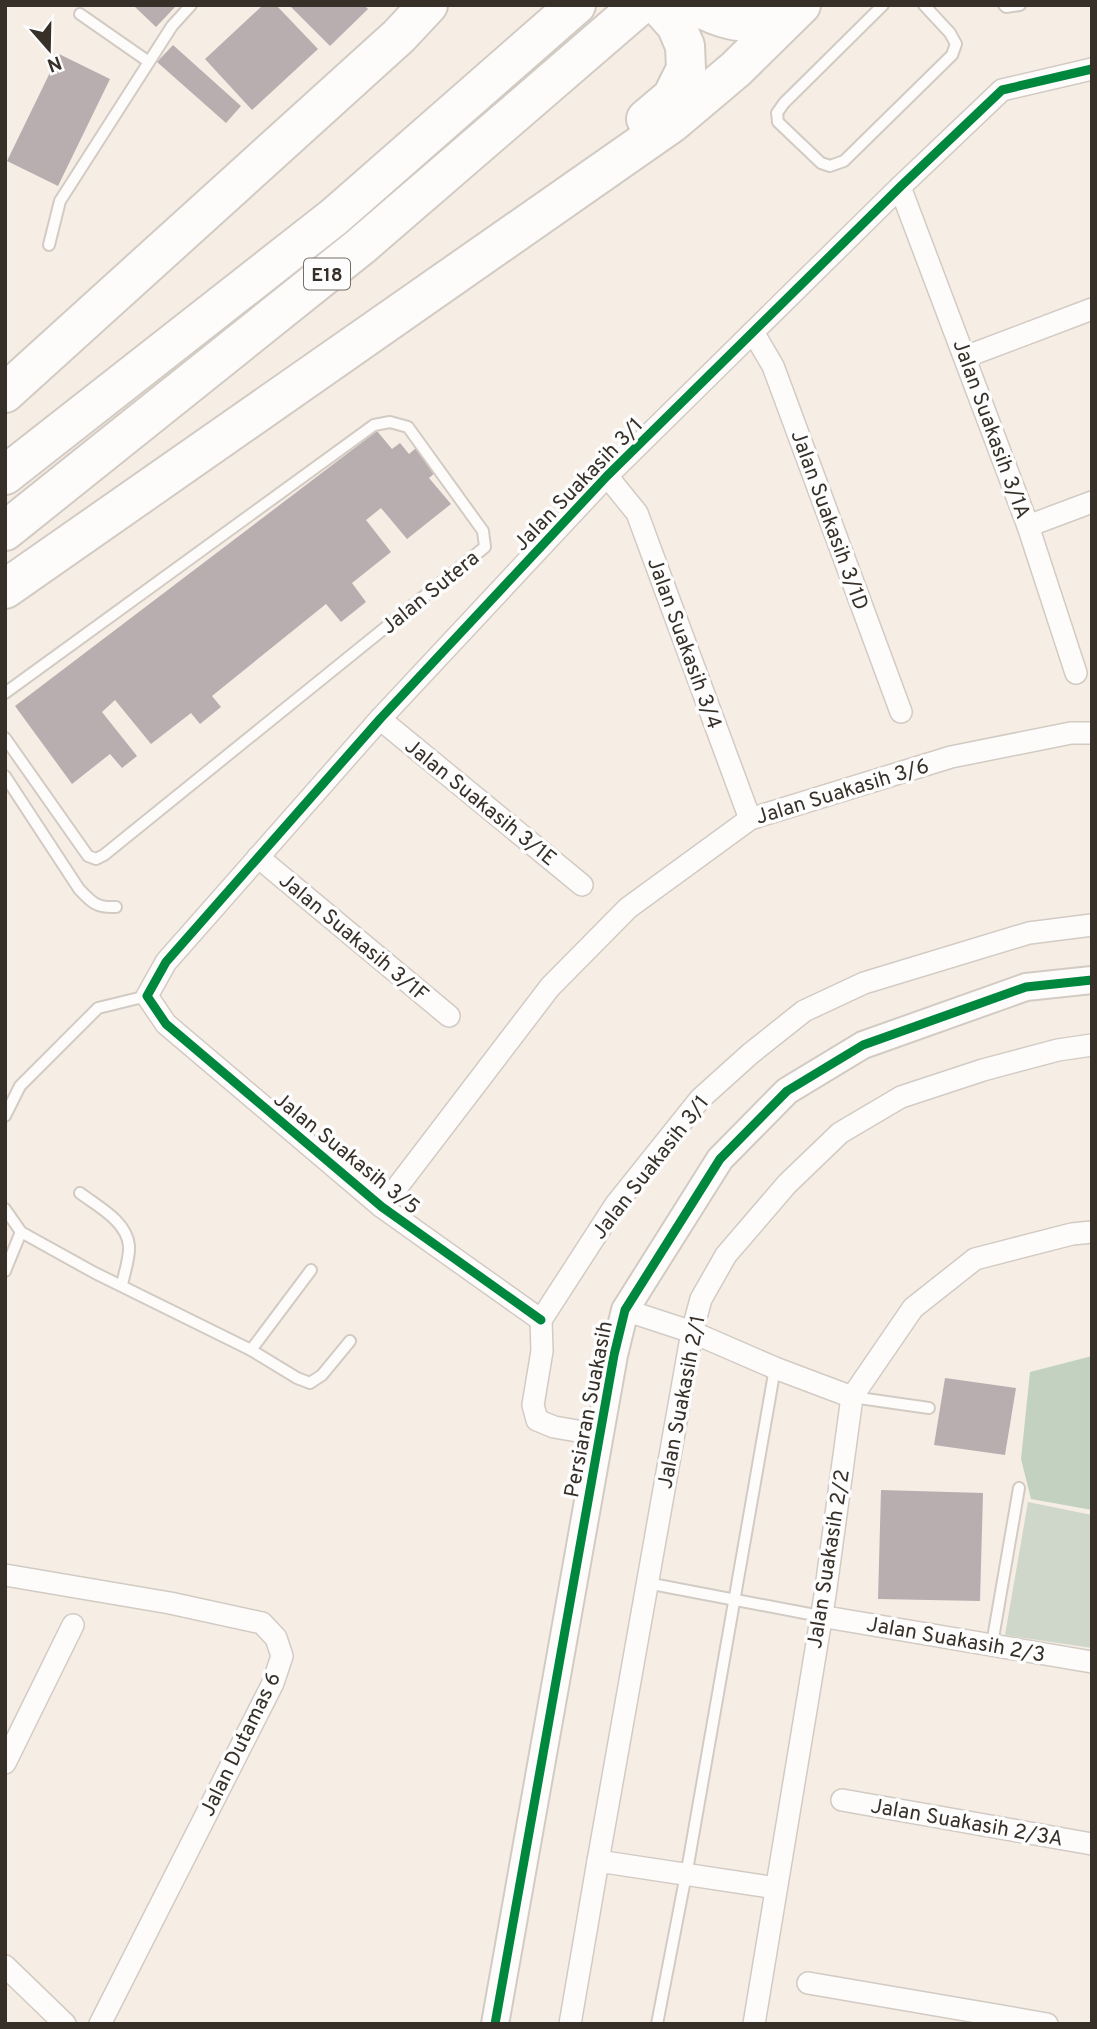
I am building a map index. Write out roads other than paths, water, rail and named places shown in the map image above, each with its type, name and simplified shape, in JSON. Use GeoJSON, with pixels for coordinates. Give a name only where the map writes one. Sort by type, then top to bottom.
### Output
{"type":"FeatureCollection","features":[{"type":"Feature","properties":{"kind":"highway"},"geometry":{"type":"LineString","coordinates":[[5,393],[399,36],[428,5]]}},
{"type":"Feature","properties":{"kind":"highway"},"geometry":{"type":"LineString","coordinates":[[399,36],[443,5]]}},
{"type":"Feature","properties":{"kind":"highway","name":"E18"},"geometry":{"type":"LineString","coordinates":[[5,475],[334,217],[576,5]]}},
{"type":"Feature","properties":{"kind":"highway","name":"E18"},"geometry":{"type":"LineString","coordinates":[[5,531],[362,246],[640,5]]}},
{"type":"Feature","properties":{"kind":"highway"},"geometry":{"type":"LineString","coordinates":[[520,228],[672,96],[686,69],[683,11],[749,22],[781,5]]}},
{"type":"Feature","properties":{"kind":"highway"},"geometry":{"type":"LineString","coordinates":[[5,589],[672,123],[736,69],[801,5]]}},
{"type":"Feature","properties":{"kind":"street","name":"Jalan Suakasih 3/1"},"geometry":{"type":"LineString","coordinates":[[147,996],[166,962],[380,719],[607,476],[900,187],[1002,90],[1092,69]]}},
{"type":"Feature","properties":{"kind":"street","name":"Jalan Suakasih 3/1A"},"geometry":{"type":"LineString","coordinates":[[900,187],[1028,526],[1076,673]]}},
{"type":"Feature","properties":{"kind":"street"},"geometry":{"type":"LineString","coordinates":[[965,357],[1092,309]]}},
{"type":"Feature","properties":{"kind":"street","name":"Jalan Suakasih 3/1D"},"geometry":{"type":"LineString","coordinates":[[753,332],[773,366],[901,712]]}},
{"type":"Feature","properties":{"kind":"street","name":"Jalan Suakasih 3/4"},"geometry":{"type":"LineString","coordinates":[[607,476],[637,513],[750,819]]}},
{"type":"Feature","properties":{"kind":"street"},"geometry":{"type":"LineString","coordinates":[[1028,526],[1092,502]]}},
{"type":"Feature","properties":{"kind":"street","name":"Jalan Suakasih 3/1E"},"geometry":{"type":"LineString","coordinates":[[380,719],[582,885]]}},
{"type":"Feature","properties":{"kind":"street","name":"Jalan Suakasih 3/6"},"geometry":{"type":"LineString","coordinates":[[382,1207],[550,987],[628,908],[750,819],[951,757],[1071,733],[1092,733]]}},
{"type":"Feature","properties":{"kind":"street","name":"Jalan Suakasih 3/1F"},"geometry":{"type":"LineString","coordinates":[[258,857],[449,1016]]}},
{"type":"Feature","properties":{"kind":"street","name":"Jalan Suakasih 3/1"},"geometry":{"type":"LineString","coordinates":[[541,1320],[616,1204],[700,1098],[804,1011],[864,983],[930,962],[1029,933],[1092,925]]}},
{"type":"Feature","properties":{"kind":"street","name":"Persiaran Suakasih"},"geometry":{"type":"LineString","coordinates":[[495,2024],[614,1355],[625,1310],[720,1159],[787,1091],[863,1045],[1026,986],[1092,980]]}},
{"type":"Feature","properties":{"kind":"street","name":"Jalan Suakasih 3/5"},"geometry":{"type":"LineString","coordinates":[[147,996],[166,1024],[382,1207],[541,1320]]}},
{"type":"Feature","properties":{"kind":"street","name":"Jalan Suakasih 2/1"},"geometry":{"type":"LineString","coordinates":[[570,2024],[692,1332],[701,1299],[726,1255],[787,1184],[840,1133],[901,1097],[995,1067],[1058,1050],[1092,1045]]}},
{"type":"Feature","properties":{"kind":"street","name":"Jalan Suakasih 2/2"},"geometry":{"type":"LineString","coordinates":[[754,2024],[825,1595],[852,1397],[913,1307],[975,1259],[1072,1234],[1092,1232]]}},
{"type":"Feature","properties":{"kind":"street"},"geometry":{"type":"LineString","coordinates":[[625,1310],[692,1332],[775,1368],[852,1397]]}},
{"type":"Feature","properties":{"kind":"street"},"geometry":{"type":"LineString","coordinates":[[541,1320],[542,1351],[533,1405],[537,1420],[554,1427],[601,1435]]}},
{"type":"Feature","properties":{"kind":"street","name":"Jalan Dutamas 6"},"geometry":{"type":"LineString","coordinates":[[5,1575],[170,1603],[262,1623],[276,1637],[282,1656],[273,1683],[100,2024]]}},
{"type":"Feature","properties":{"kind":"street","name":"Jalan Suakasih 2/3"},"geometry":{"type":"LineString","coordinates":[[820,1616],[1092,1662]]}},
{"type":"Feature","properties":{"kind":"street"},"geometry":{"type":"LineString","coordinates":[[5,1763],[73,1625]]}},
{"type":"Feature","properties":{"kind":"street","name":"Jalan Suakasih 2/3A"},"geometry":{"type":"LineString","coordinates":[[842,1800],[1092,1844]]}},
{"type":"Feature","properties":{"kind":"street"},"geometry":{"type":"LineString","coordinates":[[598,1861],[776,1888]]}},
{"type":"Feature","properties":{"kind":"street"},"geometry":{"type":"LineString","coordinates":[[5,1966],[65,2024]]}},
{"type":"Feature","properties":{"kind":"street"},"geometry":{"type":"LineString","coordinates":[[808,1983],[1048,2024]]}},
{"type":"Feature","properties":{"kind":"lane"},"geometry":{"type":"LineString","coordinates":[[49,245],[60,201],[172,26],[191,5]]}},
{"type":"Feature","properties":{"kind":"lane"},"geometry":{"type":"LineString","coordinates":[[883,5],[777,113],[778,122],[821,163],[831,166],[844,161],[952,55],[956,44],[950,33],[924,5]]}},
{"type":"Feature","properties":{"kind":"lane"},"geometry":{"type":"LineString","coordinates":[[1004,5],[1020,5]]}},
{"type":"Feature","properties":{"kind":"lane"},"geometry":{"type":"LineString","coordinates":[[79,14],[149,62]]}},
{"type":"Feature","properties":{"kind":"lane","name":"Jalan Sutera"},"geometry":{"type":"LineString","coordinates":[[5,693],[374,425],[390,422],[408,427],[483,531],[485,548],[96,859],[88,856],[5,737]]}},
{"type":"Feature","properties":{"kind":"lane"},"geometry":{"type":"LineString","coordinates":[[5,776],[79,889],[101,908],[116,907]]}},
{"type":"Feature","properties":{"kind":"lane"},"geometry":{"type":"LineString","coordinates":[[5,1116],[20,1086],[98,1008],[147,996]]}},
{"type":"Feature","properties":{"kind":"lane"},"geometry":{"type":"LineString","coordinates":[[80,1193],[116,1220],[126,1232],[130,1247],[122,1285]]}},
{"type":"Feature","properties":{"kind":"lane"},"geometry":{"type":"LineString","coordinates":[[5,1209],[21,1232],[95,1273],[251,1350],[297,1378],[310,1382],[322,1375],[350,1341]]}},
{"type":"Feature","properties":{"kind":"lane"},"geometry":{"type":"LineString","coordinates":[[5,1271],[21,1232]]}},
{"type":"Feature","properties":{"kind":"lane"},"geometry":{"type":"LineString","coordinates":[[251,1350],[311,1269]]}},
{"type":"Feature","properties":{"kind":"lane"},"geometry":{"type":"LineString","coordinates":[[657,2024],[775,1368]]}},
{"type":"Feature","properties":{"kind":"lane"},"geometry":{"type":"LineString","coordinates":[[852,1397],[929,1408]]}},
{"type":"Feature","properties":{"kind":"lane"},"geometry":{"type":"LineString","coordinates":[[992,1644],[1018,1488]]}},
{"type":"Feature","properties":{"kind":"lane"},"geometry":{"type":"LineString","coordinates":[[647,1583],[820,1616]]}}]}
